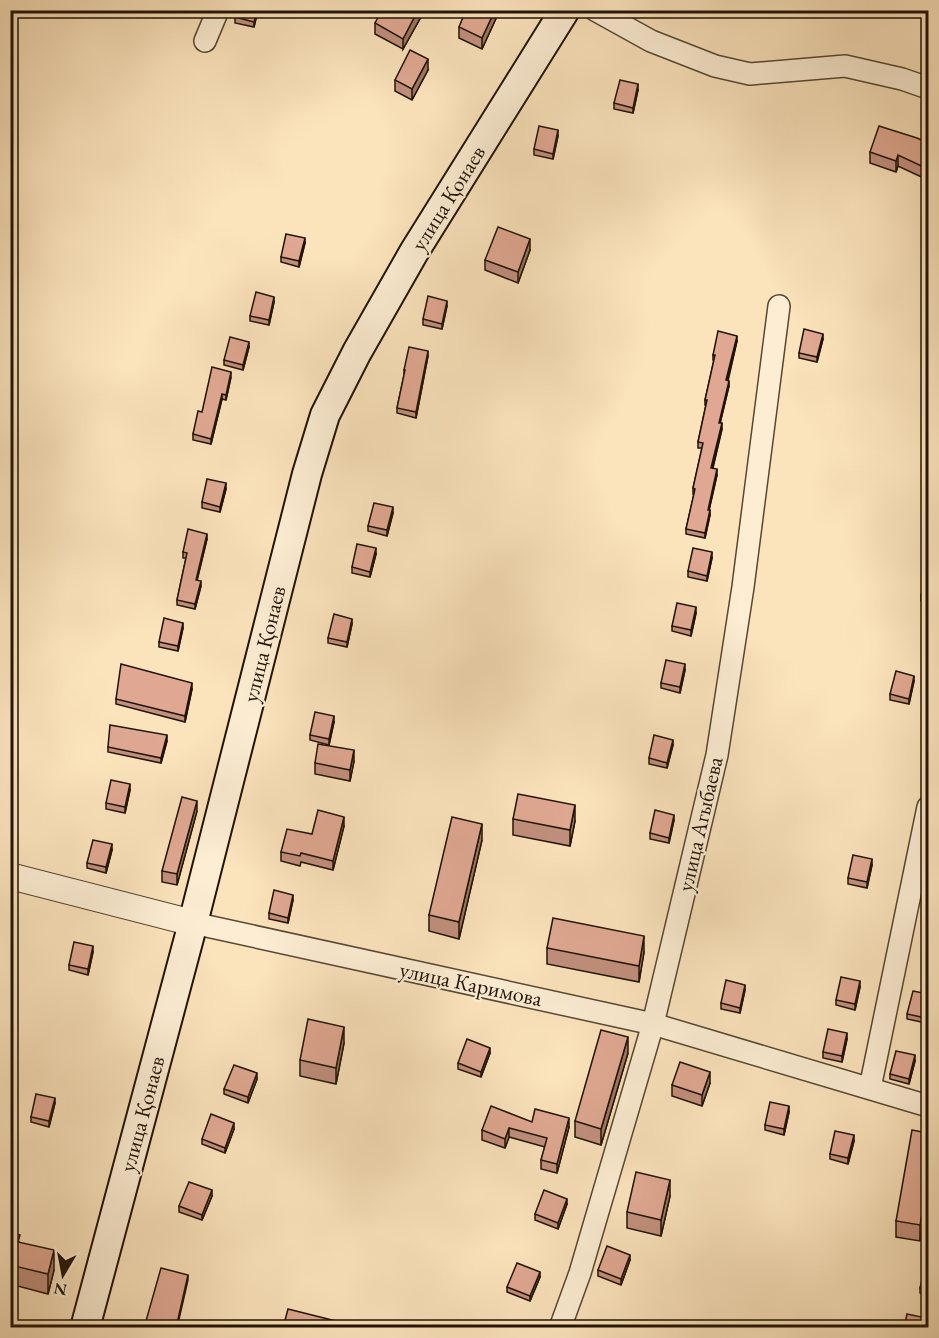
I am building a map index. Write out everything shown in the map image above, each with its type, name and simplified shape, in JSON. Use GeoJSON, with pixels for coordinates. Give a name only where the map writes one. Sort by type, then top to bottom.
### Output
{"type":"FeatureCollection","features":[{"type":"Feature","properties":{"kind":"main road","name":"улица Қонаев"},"geometry":{"type":"LineString","coordinates":[[85,1328],[193,923],[307,474],[325,415],[357,352],[414,252],[565,10]]}},
{"type":"Feature","properties":{"kind":"street"},"geometry":{"type":"LineString","coordinates":[[205,41],[218,10]]}},
{"type":"Feature","properties":{"kind":"street"},"geometry":{"type":"LineString","coordinates":[[595,10],[651,41],[714,66],[750,74],[844,66],[902,79],[928,88]]}},
{"type":"Feature","properties":{"kind":"street","name":"улица Агыбаева"},"geometry":{"type":"LineString","coordinates":[[560,1328],[580,1273],[653,1024],[717,755],[743,586],[779,306]]}},
{"type":"Feature","properties":{"kind":"street"},"geometry":{"type":"LineString","coordinates":[[870,1088],[928,807]]}},
{"type":"Feature","properties":{"kind":"street","name":"улица Каримова"},"geometry":{"type":"LineString","coordinates":[[10,876],[193,923],[653,1024],[928,1106]]}},
{"type":"Feature","properties":{"kind":"building"},"geometry":{"type":"Polygon","coordinates":[[[237,10],[257,10],[254,22],[235,17],[237,10]]]}},
{"type":"Feature","properties":{"kind":"building"},"geometry":{"type":"Polygon","coordinates":[[[382,10],[418,10],[403,39],[375,23],[382,10]]]}},
{"type":"Feature","properties":{"kind":"building"},"geometry":{"type":"Polygon","coordinates":[[[466,10],[495,10],[482,38],[459,27],[466,10]]]}},
{"type":"Feature","properties":{"kind":"building"},"geometry":{"type":"Polygon","coordinates":[[[410,50],[428,59],[412,89],[395,80],[410,50]]]}},
{"type":"Feature","properties":{"kind":"building"},"geometry":{"type":"Polygon","coordinates":[[[620,80],[638,84],[633,108],[614,103],[620,80]]]}},
{"type":"Feature","properties":{"kind":"building"},"geometry":{"type":"Polygon","coordinates":[[[539,126],[558,130],[553,154],[534,149],[539,126]]]}},
{"type":"Feature","properties":{"kind":"building"},"geometry":{"type":"Polygon","coordinates":[[[879,126],[928,143],[928,169],[898,155],[896,161],[870,152],[879,126]]]}},
{"type":"Feature","properties":{"kind":"building"},"geometry":{"type":"Polygon","coordinates":[[[498,227],[530,239],[518,272],[485,260],[498,227]]]}},
{"type":"Feature","properties":{"kind":"building"},"geometry":{"type":"Polygon","coordinates":[[[286,234],[305,238],[299,261],[281,257],[286,234]]]}},
{"type":"Feature","properties":{"kind":"building"},"geometry":{"type":"Polygon","coordinates":[[[256,292],[274,297],[269,320],[250,316],[256,292]]]}},
{"type":"Feature","properties":{"kind":"building"},"geometry":{"type":"Polygon","coordinates":[[[428,296],[447,301],[442,324],[423,319],[428,296]]]}},
{"type":"Feature","properties":{"kind":"building"},"geometry":{"type":"Polygon","coordinates":[[[804,329],[823,334],[817,357],[799,353],[804,329]]]}},
{"type":"Feature","properties":{"kind":"building"},"geometry":{"type":"Polygon","coordinates":[[[718,331],[737,336],[726,380],[729,381],[719,423],[722,423],[711,468],[717,469],[705,533],[686,529],[703,443],[698,442],[718,331]]]}},
{"type":"Feature","properties":{"kind":"building"},"geometry":{"type":"Polygon","coordinates":[[[230,337],[249,342],[243,365],[224,360],[230,337]]]}},
{"type":"Feature","properties":{"kind":"building"},"geometry":{"type":"Polygon","coordinates":[[[409,347],[428,351],[416,412],[397,408],[409,347]]]}},
{"type":"Feature","properties":{"kind":"building"},"geometry":{"type":"Polygon","coordinates":[[[212,367],[231,372],[226,395],[222,394],[211,439],[193,434],[198,411],[202,412],[212,367]]]}},
{"type":"Feature","properties":{"kind":"building"},"geometry":{"type":"Polygon","coordinates":[[[207,479],[226,483],[220,507],[202,502],[207,479]]]}},
{"type":"Feature","properties":{"kind":"building"},"geometry":{"type":"Polygon","coordinates":[[[374,503],[393,507],[387,530],[368,526],[374,503]]]}},
{"type":"Feature","properties":{"kind":"building"},"geometry":{"type":"Polygon","coordinates":[[[188,529],[207,534],[196,580],[201,581],[195,604],[177,600],[187,553],[183,552],[188,529]]]}},
{"type":"Feature","properties":{"kind":"building"},"geometry":{"type":"Polygon","coordinates":[[[357,544],[376,548],[370,572],[352,567],[357,544]]]}},
{"type":"Feature","properties":{"kind":"building"},"geometry":{"type":"Polygon","coordinates":[[[693,548],[712,552],[707,576],[688,571],[693,548]]]}},
{"type":"Feature","properties":{"kind":"building"},"geometry":{"type":"Polygon","coordinates":[[[928,564],[928,597],[921,596],[928,564]]]}},
{"type":"Feature","properties":{"kind":"building"},"geometry":{"type":"Polygon","coordinates":[[[677,603],[696,607],[691,630],[672,626],[677,603]]]}},
{"type":"Feature","properties":{"kind":"building"},"geometry":{"type":"Polygon","coordinates":[[[334,614],[352,619],[347,642],[328,638],[334,614]]]}},
{"type":"Feature","properties":{"kind":"building"},"geometry":{"type":"Polygon","coordinates":[[[164,618],[183,623],[178,646],[159,642],[164,618]]]}},
{"type":"Feature","properties":{"kind":"building"},"geometry":{"type":"Polygon","coordinates":[[[666,660],[685,664],[680,687],[661,683],[666,660]]]}},
{"type":"Feature","properties":{"kind":"building"},"geometry":{"type":"Polygon","coordinates":[[[121,664],[192,683],[185,716],[116,699],[121,664]]]}},
{"type":"Feature","properties":{"kind":"building"},"geometry":{"type":"Polygon","coordinates":[[[896,671],[914,676],[909,699],[890,694],[896,671]]]}},
{"type":"Feature","properties":{"kind":"building"},"geometry":{"type":"Polygon","coordinates":[[[315,712],[334,716],[329,739],[310,735],[315,712]]]}},
{"type":"Feature","properties":{"kind":"building"},"geometry":{"type":"Polygon","coordinates":[[[110,725],[167,735],[161,758],[108,747],[110,725]]]}},
{"type":"Feature","properties":{"kind":"building"},"geometry":{"type":"Polygon","coordinates":[[[654,735],[673,740],[667,763],[649,758],[654,735]]]}},
{"type":"Feature","properties":{"kind":"building"},"geometry":{"type":"Polygon","coordinates":[[[318,744],[354,750],[350,770],[315,763],[318,744]]]}},
{"type":"Feature","properties":{"kind":"building"},"geometry":{"type":"Polygon","coordinates":[[[111,780],[130,784],[125,807],[106,803],[111,780]]]}},
{"type":"Feature","properties":{"kind":"building"},"geometry":{"type":"Polygon","coordinates":[[[518,794],[575,805],[570,830],[513,819],[518,794]]]}},
{"type":"Feature","properties":{"kind":"building"},"geometry":{"type":"Polygon","coordinates":[[[182,797],[197,801],[177,874],[162,871],[182,797]]]}},
{"type":"Feature","properties":{"kind":"building"},"geometry":{"type":"Polygon","coordinates":[[[318,810],[344,817],[333,861],[301,853],[300,856],[281,852],[287,829],[312,834],[318,810]]]}},
{"type":"Feature","properties":{"kind":"building"},"geometry":{"type":"Polygon","coordinates":[[[655,810],[674,815],[669,838],[650,833],[655,810]]]}},
{"type":"Feature","properties":{"kind":"building"},"geometry":{"type":"Polygon","coordinates":[[[452,817],[482,824],[459,922],[429,915],[452,817]]]}},
{"type":"Feature","properties":{"kind":"building"},"geometry":{"type":"Polygon","coordinates":[[[93,840],[112,844],[106,867],[87,863],[93,840]]]}},
{"type":"Feature","properties":{"kind":"building"},"geometry":{"type":"Polygon","coordinates":[[[853,855],[872,859],[867,882],[848,878],[853,855]]]}},
{"type":"Feature","properties":{"kind":"building"},"geometry":{"type":"Polygon","coordinates":[[[928,886],[928,911],[923,909],[928,886]]]}},
{"type":"Feature","properties":{"kind":"building"},"geometry":{"type":"Polygon","coordinates":[[[274,890],[293,895],[288,918],[269,913],[274,890]]]}},
{"type":"Feature","properties":{"kind":"building"},"geometry":{"type":"Polygon","coordinates":[[[553,918],[644,936],[639,966],[547,948],[553,918]]]}},
{"type":"Feature","properties":{"kind":"building"},"geometry":{"type":"Polygon","coordinates":[[[74,942],[93,946],[88,969],[69,965],[74,942]]]}},
{"type":"Feature","properties":{"kind":"building"},"geometry":{"type":"Polygon","coordinates":[[[841,977],[860,981],[855,1004],[836,1000],[841,977]]]}},
{"type":"Feature","properties":{"kind":"building"},"geometry":{"type":"Polygon","coordinates":[[[726,980],[745,985],[740,1008],[721,1003],[726,980]]]}},
{"type":"Feature","properties":{"kind":"building"},"geometry":{"type":"Polygon","coordinates":[[[913,991],[928,994],[926,1018],[907,1014],[913,991]]]}},
{"type":"Feature","properties":{"kind":"building"},"geometry":{"type":"Polygon","coordinates":[[[308,1019],[344,1027],[336,1068],[300,1060],[308,1019]]]}},
{"type":"Feature","properties":{"kind":"building"},"geometry":{"type":"Polygon","coordinates":[[[828,1029],[847,1033],[842,1056],[823,1052],[828,1029]]]}},
{"type":"Feature","properties":{"kind":"building"},"geometry":{"type":"Polygon","coordinates":[[[601,1030],[628,1037],[601,1129],[575,1121],[601,1030]]]}},
{"type":"Feature","properties":{"kind":"building"},"geometry":{"type":"Polygon","coordinates":[[[467,1039],[490,1048],[481,1072],[458,1063],[467,1039]]]}},
{"type":"Feature","properties":{"kind":"building"},"geometry":{"type":"Polygon","coordinates":[[[896,1051],[915,1055],[909,1079],[890,1074],[896,1051]]]}},
{"type":"Feature","properties":{"kind":"building"},"geometry":{"type":"Polygon","coordinates":[[[680,1062],[710,1072],[702,1095],[672,1085],[680,1062]]]}},
{"type":"Feature","properties":{"kind":"building"},"geometry":{"type":"Polygon","coordinates":[[[234,1065],[257,1073],[248,1097],[224,1089],[234,1065]]]}},
{"type":"Feature","properties":{"kind":"building"},"geometry":{"type":"Polygon","coordinates":[[[36,1094],[55,1098],[49,1121],[31,1117],[36,1094]]]}},
{"type":"Feature","properties":{"kind":"building"},"geometry":{"type":"Polygon","coordinates":[[[770,1102],[789,1106],[784,1129],[765,1125],[770,1102]]]}},
{"type":"Feature","properties":{"kind":"building"},"geometry":{"type":"Polygon","coordinates":[[[491,1106],[532,1122],[535,1109],[569,1118],[557,1164],[541,1160],[547,1138],[509,1128],[505,1139],[482,1130],[491,1106]]]}},
{"type":"Feature","properties":{"kind":"building"},"geometry":{"type":"Polygon","coordinates":[[[211,1114],[234,1123],[225,1148],[202,1139],[211,1114]]]}},
{"type":"Feature","properties":{"kind":"building"},"geometry":{"type":"Polygon","coordinates":[[[912,1130],[928,1133],[928,1177],[920,1225],[896,1221],[912,1130]]]}},
{"type":"Feature","properties":{"kind":"building"},"geometry":{"type":"Polygon","coordinates":[[[835,1131],[854,1135],[848,1158],[830,1154],[835,1131]]]}},
{"type":"Feature","properties":{"kind":"building"},"geometry":{"type":"Polygon","coordinates":[[[636,1172],[670,1180],[661,1220],[627,1212],[636,1172]]]}},
{"type":"Feature","properties":{"kind":"building"},"geometry":{"type":"Polygon","coordinates":[[[189,1182],[212,1190],[202,1215],[179,1206],[189,1182]]]}},
{"type":"Feature","properties":{"kind":"building"},"geometry":{"type":"Polygon","coordinates":[[[544,1190],[567,1199],[558,1223],[535,1214],[544,1190]]]}},
{"type":"Feature","properties":{"kind":"building"},"geometry":{"type":"Polygon","coordinates":[[[10,1232],[20,1235],[18,1242],[54,1250],[48,1274],[10,1265],[10,1232]]]}},
{"type":"Feature","properties":{"kind":"building"},"geometry":{"type":"Polygon","coordinates":[[[607,1246],[630,1255],[621,1279],[598,1270],[607,1246]]]}},
{"type":"Feature","properties":{"kind":"building"},"geometry":{"type":"Polygon","coordinates":[[[517,1263],[540,1272],[530,1296],[507,1287],[517,1263]]]}},
{"type":"Feature","properties":{"kind":"building"},"geometry":{"type":"Polygon","coordinates":[[[926,1265],[928,1265],[928,1290],[920,1288],[926,1265]]]}},
{"type":"Feature","properties":{"kind":"building"},"geometry":{"type":"Polygon","coordinates":[[[161,1268],[188,1275],[176,1328],[144,1328],[161,1268]]]}},
{"type":"Feature","properties":{"kind":"building"},"geometry":{"type":"Polygon","coordinates":[[[288,1309],[344,1323],[370,1328],[283,1328],[288,1309]]]}},
{"type":"Feature","properties":{"kind":"building"},"geometry":{"type":"Polygon","coordinates":[[[907,1314],[926,1318],[924,1328],[904,1328],[907,1314]]]}}]}
